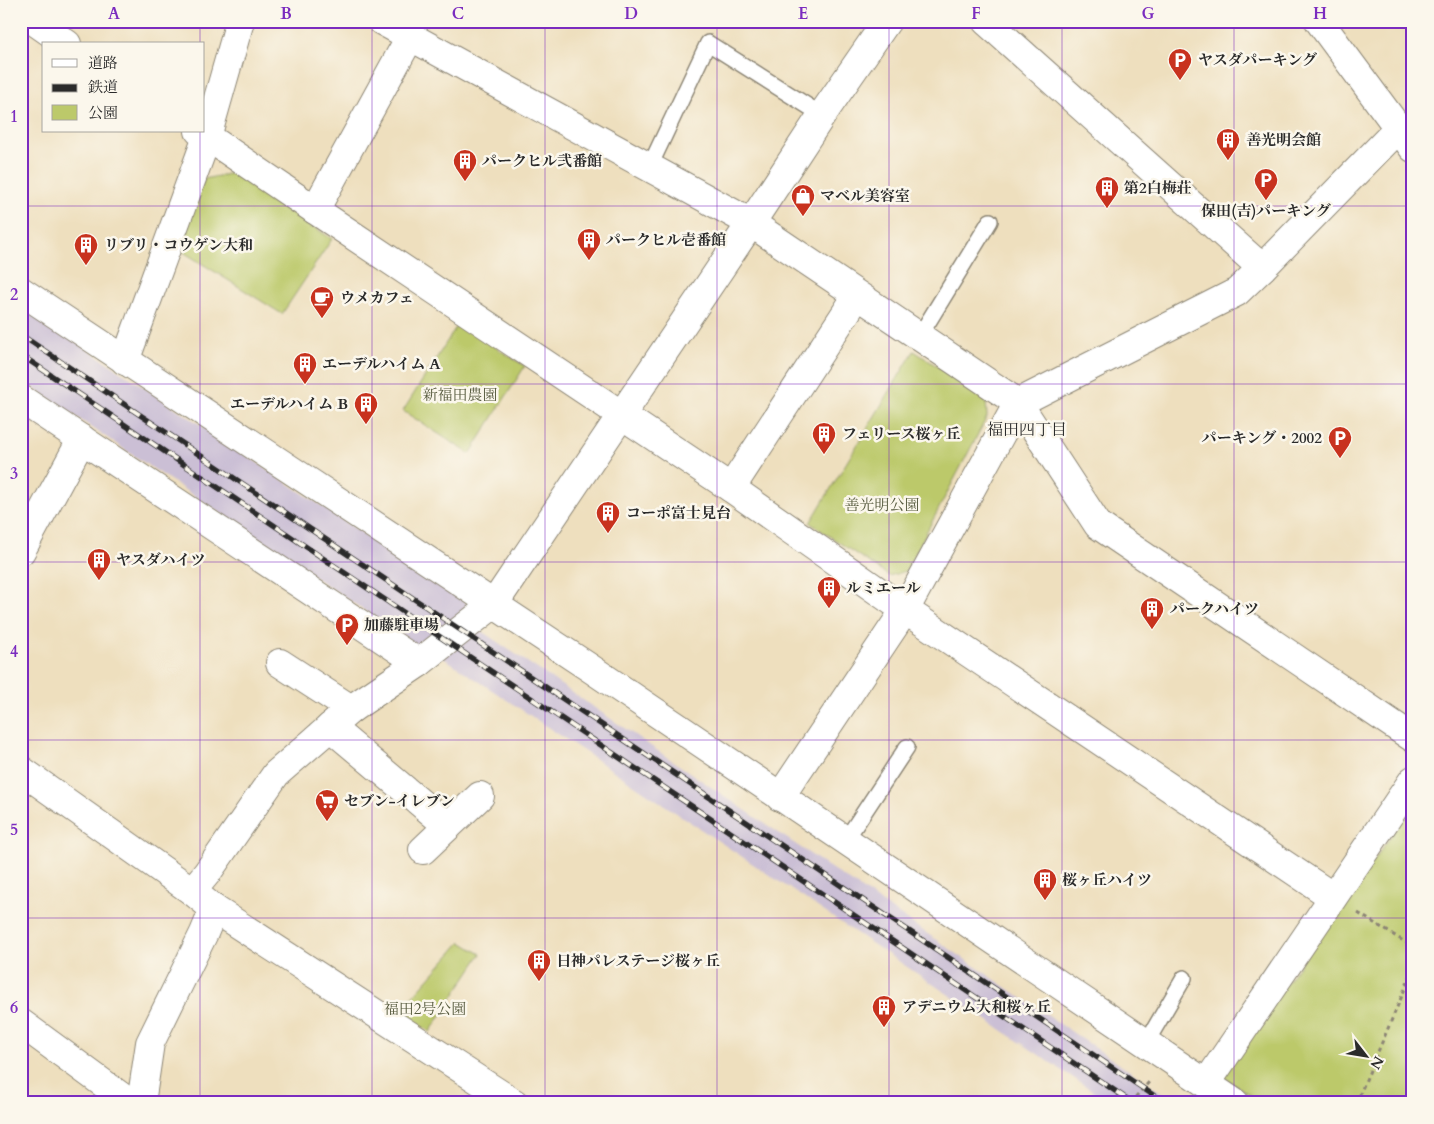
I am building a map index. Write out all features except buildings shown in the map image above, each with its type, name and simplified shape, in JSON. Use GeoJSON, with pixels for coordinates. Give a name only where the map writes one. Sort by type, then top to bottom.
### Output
{"type":"FeatureCollection","features":[{"type":"Feature","properties":{"kind":"street"},"geometry":{"type":"LineString","coordinates":[[34,21],[65,42]]}},
{"type":"Feature","properties":{"kind":"street"},"geometry":{"type":"LineString","coordinates":[[205,128],[240,21]]}},
{"type":"Feature","properties":{"kind":"street"},"geometry":{"type":"LineString","coordinates":[[382,21],[751,224],[1018,403],[1098,525],[1413,738]]}},
{"type":"Feature","properties":{"kind":"street"},"geometry":{"type":"LineString","coordinates":[[192,891],[207,873],[276,774],[351,709],[420,663],[494,604],[887,21]]}},
{"type":"Feature","properties":{"kind":"street"},"geometry":{"type":"LineString","coordinates":[[986,21],[1262,268]]}},
{"type":"Feature","properties":{"kind":"street"},"geometry":{"type":"LineString","coordinates":[[780,797],[905,610],[1018,403],[1237,292],[1406,138],[1318,21]]}},
{"type":"Feature","properties":{"kind":"street"},"geometry":{"type":"LineString","coordinates":[[315,210],[410,37]]}},
{"type":"Feature","properties":{"kind":"street"},"geometry":{"type":"LineString","coordinates":[[125,361],[203,134],[731,488],[905,610],[1333,897]]}},
{"type":"Feature","properties":{"kind":"street"},"geometry":{"type":"LineString","coordinates":[[21,291],[494,604],[1235,1103]]}},
{"type":"Feature","properties":{"kind":"street"},"geometry":{"type":"LineString","coordinates":[[731,488],[857,296]]}},
{"type":"Feature","properties":{"kind":"street"},"geometry":{"type":"LineString","coordinates":[[21,399],[420,663]]}},
{"type":"Feature","properties":{"kind":"street"},"geometry":{"type":"LineString","coordinates":[[21,551],[82,439]]}},
{"type":"Feature","properties":{"kind":"street"},"geometry":{"type":"LineString","coordinates":[[280,664],[351,709]]}},
{"type":"Feature","properties":{"kind":"street"},"geometry":{"type":"LineString","coordinates":[[330,727],[448,826]]}},
{"type":"Feature","properties":{"kind":"street"},"geometry":{"type":"LineString","coordinates":[[24,778],[192,891],[214,909],[498,1099]]}},
{"type":"Feature","properties":{"kind":"street"},"geometry":{"type":"LineString","coordinates":[[1206,1084],[1413,780]]}},
{"type":"Feature","properties":{"kind":"street"},"geometry":{"type":"LineString","coordinates":[[423,850],[480,796]]}},
{"type":"Feature","properties":{"kind":"street"},"geometry":{"type":"LineString","coordinates":[[141,1103],[150,1043],[214,909]]}},
{"type":"Feature","properties":{"kind":"street"},"geometry":{"type":"LineString","coordinates":[[21,1023],[130,1103]]}},
{"type":"Feature","properties":{"kind":"lane"},"geometry":{"type":"LineString","coordinates":[[649,168],[708,43],[822,115]]}},
{"type":"Feature","properties":{"kind":"lane"},"geometry":{"type":"LineString","coordinates":[[919,337],[990,221]]}},
{"type":"Feature","properties":{"kind":"lane"},"geometry":{"type":"LineString","coordinates":[[845,841],[907,747]]}},
{"type":"Feature","properties":{"kind":"lane"},"geometry":{"type":"LineString","coordinates":[[1146,1043],[1184,978]]}},
{"type":"Feature","properties":{"kind":"path"},"geometry":{"type":"LineString","coordinates":[[1333,897],[1413,947]]}},
{"type":"Feature","properties":{"kind":"path"},"geometry":{"type":"LineString","coordinates":[[1356,1103],[1413,970]]}},
{"type":"Feature","properties":{"kind":"shaded area"},"geometry":{"type":"Polygon","coordinates":[[[21,305],[467,603],[469,607],[419,647],[21,380],[21,305]]]}},
{"type":"Feature","properties":{"kind":"shaded area"},"geometry":{"type":"Polygon","coordinates":[[[471,624],[1177,1103],[1111,1103],[438,654],[471,624]]]}},
{"type":"Feature","properties":{"kind":"green space"},"geometry":{"type":"Polygon","coordinates":[[[233,173],[332,239],[282,314],[177,248],[204,179],[233,173]]]}},
{"type":"Feature","properties":{"kind":"green space","name":"新福田農園"},"geometry":{"type":"Polygon","coordinates":[[[458,324],[525,366],[470,454],[403,411],[458,324]]]}},
{"type":"Feature","properties":{"kind":"green space","name":"善光明公園"},"geometry":{"type":"Polygon","coordinates":[[[914,351],[986,398],[987,417],[906,571],[889,576],[810,523],[914,351]]]}},
{"type":"Feature","properties":{"kind":"green space"},"geometry":{"type":"Polygon","coordinates":[[[1413,805],[1413,1103],[1262,1103],[1221,1075],[1413,805]]]}},
{"type":"Feature","properties":{"kind":"green space","name":"福田2号公園"},"geometry":{"type":"Polygon","coordinates":[[[461,942],[481,954],[430,1032],[399,1012],[461,942]]]}},
{"type":"Feature","properties":{"kind":"railway"},"geometry":{"type":"LineString","coordinates":[[21,335],[1165,1103]]}},
{"type":"Feature","properties":{"kind":"railway"},"geometry":{"type":"LineString","coordinates":[[21,355],[1133,1103]]}},
{"type":"Feature","properties":{"kind":"place","name":"ヤスダパーキング"},"geometry":{"type":"Point","coordinates":[1180,81]}},
{"type":"Feature","properties":{"kind":"place","name":"善光明会館"},"geometry":{"type":"Point","coordinates":[1228,161]}},
{"type":"Feature","properties":{"kind":"place","name":"パークヒル弐番館"},"geometry":{"type":"Point","coordinates":[465,182]}},
{"type":"Feature","properties":{"kind":"place","name":"保田(吉)パーキング"},"geometry":{"type":"Point","coordinates":[1266,201]}},
{"type":"Feature","properties":{"kind":"place","name":"第2白梅荘"},"geometry":{"type":"Point","coordinates":[1107,209]}},
{"type":"Feature","properties":{"kind":"place","name":"マベル美容室"},"geometry":{"type":"Point","coordinates":[803,217]}},
{"type":"Feature","properties":{"kind":"place","name":"パークヒル壱番館"},"geometry":{"type":"Point","coordinates":[589,261]}},
{"type":"Feature","properties":{"kind":"place","name":"リブリ・コウゲン大和"},"geometry":{"type":"Point","coordinates":[86,266]}},
{"type":"Feature","properties":{"kind":"place","name":"ウメカフェ"},"geometry":{"type":"Point","coordinates":[322,319]}},
{"type":"Feature","properties":{"kind":"place","name":"エーデルハイム A"},"geometry":{"type":"Point","coordinates":[305,385]}},
{"type":"Feature","properties":{"kind":"place","name":"エーデルハイム B"},"geometry":{"type":"Point","coordinates":[366,425]}},
{"type":"Feature","properties":{"kind":"place","name":"フェリース桜ヶ丘"},"geometry":{"type":"Point","coordinates":[824,455]}},
{"type":"Feature","properties":{"kind":"place","name":"パーキング・2002"},"geometry":{"type":"Point","coordinates":[1340,459]}},
{"type":"Feature","properties":{"kind":"place","name":"コーポ富士見台"},"geometry":{"type":"Point","coordinates":[608,534]}},
{"type":"Feature","properties":{"kind":"place","name":"ヤスダハイツ"},"geometry":{"type":"Point","coordinates":[99,581]}},
{"type":"Feature","properties":{"kind":"place","name":"ルミエール"},"geometry":{"type":"Point","coordinates":[829,609]}},
{"type":"Feature","properties":{"kind":"place","name":"パークハイツ"},"geometry":{"type":"Point","coordinates":[1152,630]}},
{"type":"Feature","properties":{"kind":"place","name":"加藤駐車場"},"geometry":{"type":"Point","coordinates":[347,646]}},
{"type":"Feature","properties":{"kind":"place","name":"セブン-イレブン"},"geometry":{"type":"Point","coordinates":[327,822]}},
{"type":"Feature","properties":{"kind":"place","name":"桜ヶ丘ハイツ"},"geometry":{"type":"Point","coordinates":[1045,901]}},
{"type":"Feature","properties":{"kind":"place","name":"日神パレステージ桜ヶ丘"},"geometry":{"type":"Point","coordinates":[539,982]}},
{"type":"Feature","properties":{"kind":"place","name":"アデニウム大和桜ヶ丘"},"geometry":{"type":"Point","coordinates":[884,1028]}},
{"type":"Feature","properties":{"kind":"district","name":"福田四丁目"},"geometry":{"type":"Point","coordinates":[1027,429]}}]}
